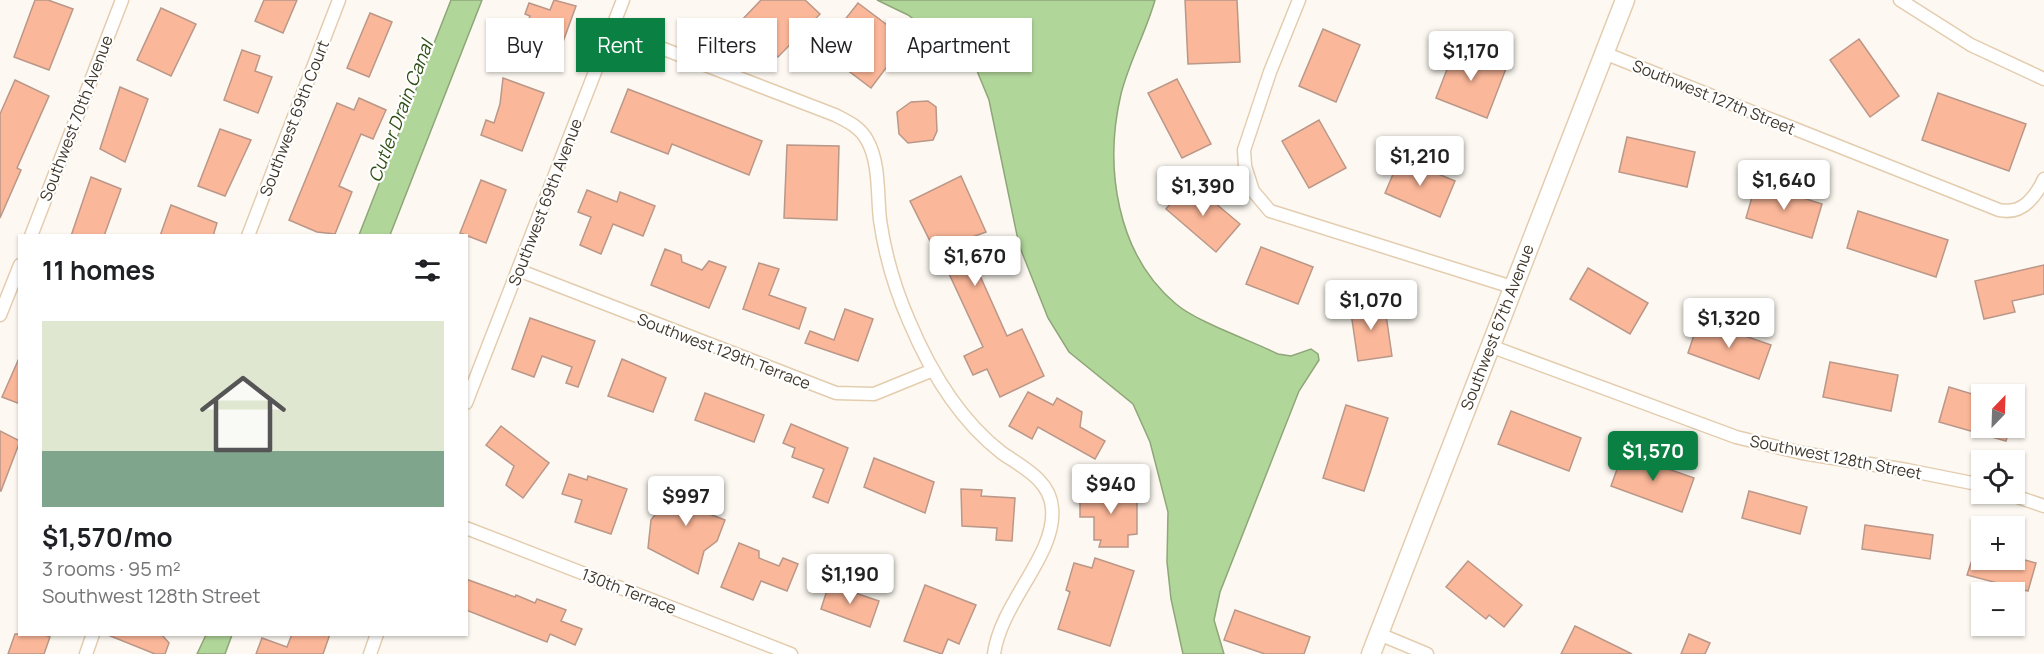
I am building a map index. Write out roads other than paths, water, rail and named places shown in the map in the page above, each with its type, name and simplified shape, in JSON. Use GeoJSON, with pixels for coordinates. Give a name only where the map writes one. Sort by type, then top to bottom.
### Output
{"type":"FeatureCollection","features":[{"type":"Feature","properties":{"kind":"main road","name":"Southwest 67th Avenue"},"geometry":{"type":"LineString","coordinates":[[1371,654],[1625,0]]}},
{"type":"Feature","properties":{"kind":"street","name":"Southwest 70th Avenue"},"geometry":{"type":"LineString","coordinates":[[32,234],[122,0]]}},
{"type":"Feature","properties":{"kind":"street","name":"Southwest 69th Court"},"geometry":{"type":"LineString","coordinates":[[249,234],[339,0]]}},
{"type":"Feature","properties":{"kind":"street","name":"Southwest 69th Avenue"},"geometry":{"type":"LineString","coordinates":[[616,18],[623,0]]}},
{"type":"Feature","properties":{"kind":"street"},"geometry":{"type":"LineString","coordinates":[[1299,0],[1270,72],[1244,150],[1245,166],[1253,191],[1270,211],[1512,287]]}},
{"type":"Feature","properties":{"kind":"street"},"geometry":{"type":"LineString","coordinates":[[1900,0],[1971,45],[2044,79]]}},
{"type":"Feature","properties":{"kind":"street"},"geometry":{"type":"LineString","coordinates":[[665,49],[835,115],[862,132],[874,161],[880,221],[893,279],[909,321],[933,370],[950,399],[976,431],[1038,480],[1052,503],[1052,518],[1047,540],[1010,606],[994,654]]}},
{"type":"Feature","properties":{"kind":"street","name":"Southwest 127th Street"},"geometry":{"type":"LineString","coordinates":[[1604,53],[1980,204],[2004,211],[2025,206],[2036,194],[2044,179]]}},
{"type":"Feature","properties":{"kind":"street","name":"Southwest 69th Avenue"},"geometry":{"type":"LineString","coordinates":[[468,398],[595,72]]}},
{"type":"Feature","properties":{"kind":"street"},"geometry":{"type":"LineString","coordinates":[[0,315],[18,270]]}},
{"type":"Feature","properties":{"kind":"street","name":"Southwest 129th Terrace"},"geometry":{"type":"LineString","coordinates":[[518,270],[836,393],[874,394],[933,370]]}},
{"type":"Feature","properties":{"kind":"street","name":"Southwest 128th Street"},"geometry":{"type":"LineString","coordinates":[[1490,346],[1736,437],[1802,453],[1971,483]]}},
{"type":"Feature","properties":{"kind":"street"},"geometry":{"type":"LineString","coordinates":[[2025,499],[2044,506]]}},
{"type":"Feature","properties":{"kind":"street","name":"130th Terrace"},"geometry":{"type":"LineString","coordinates":[[468,529],[791,654]]}},
{"type":"Feature","properties":{"kind":"street"},"geometry":{"type":"LineString","coordinates":[[1379,634],[1427,654]]}},
{"type":"Feature","properties":{"kind":"street"},"geometry":{"type":"LineString","coordinates":[[86,654],[92,636]]}},
{"type":"Feature","properties":{"kind":"street"},"geometry":{"type":"LineString","coordinates":[[370,654],[376,636]]}},
{"type":"Feature","properties":{"kind":"water label","name":"Cutler Drain Canal"},"geometry":{"type":"Point","coordinates":[400,111]}}]}
